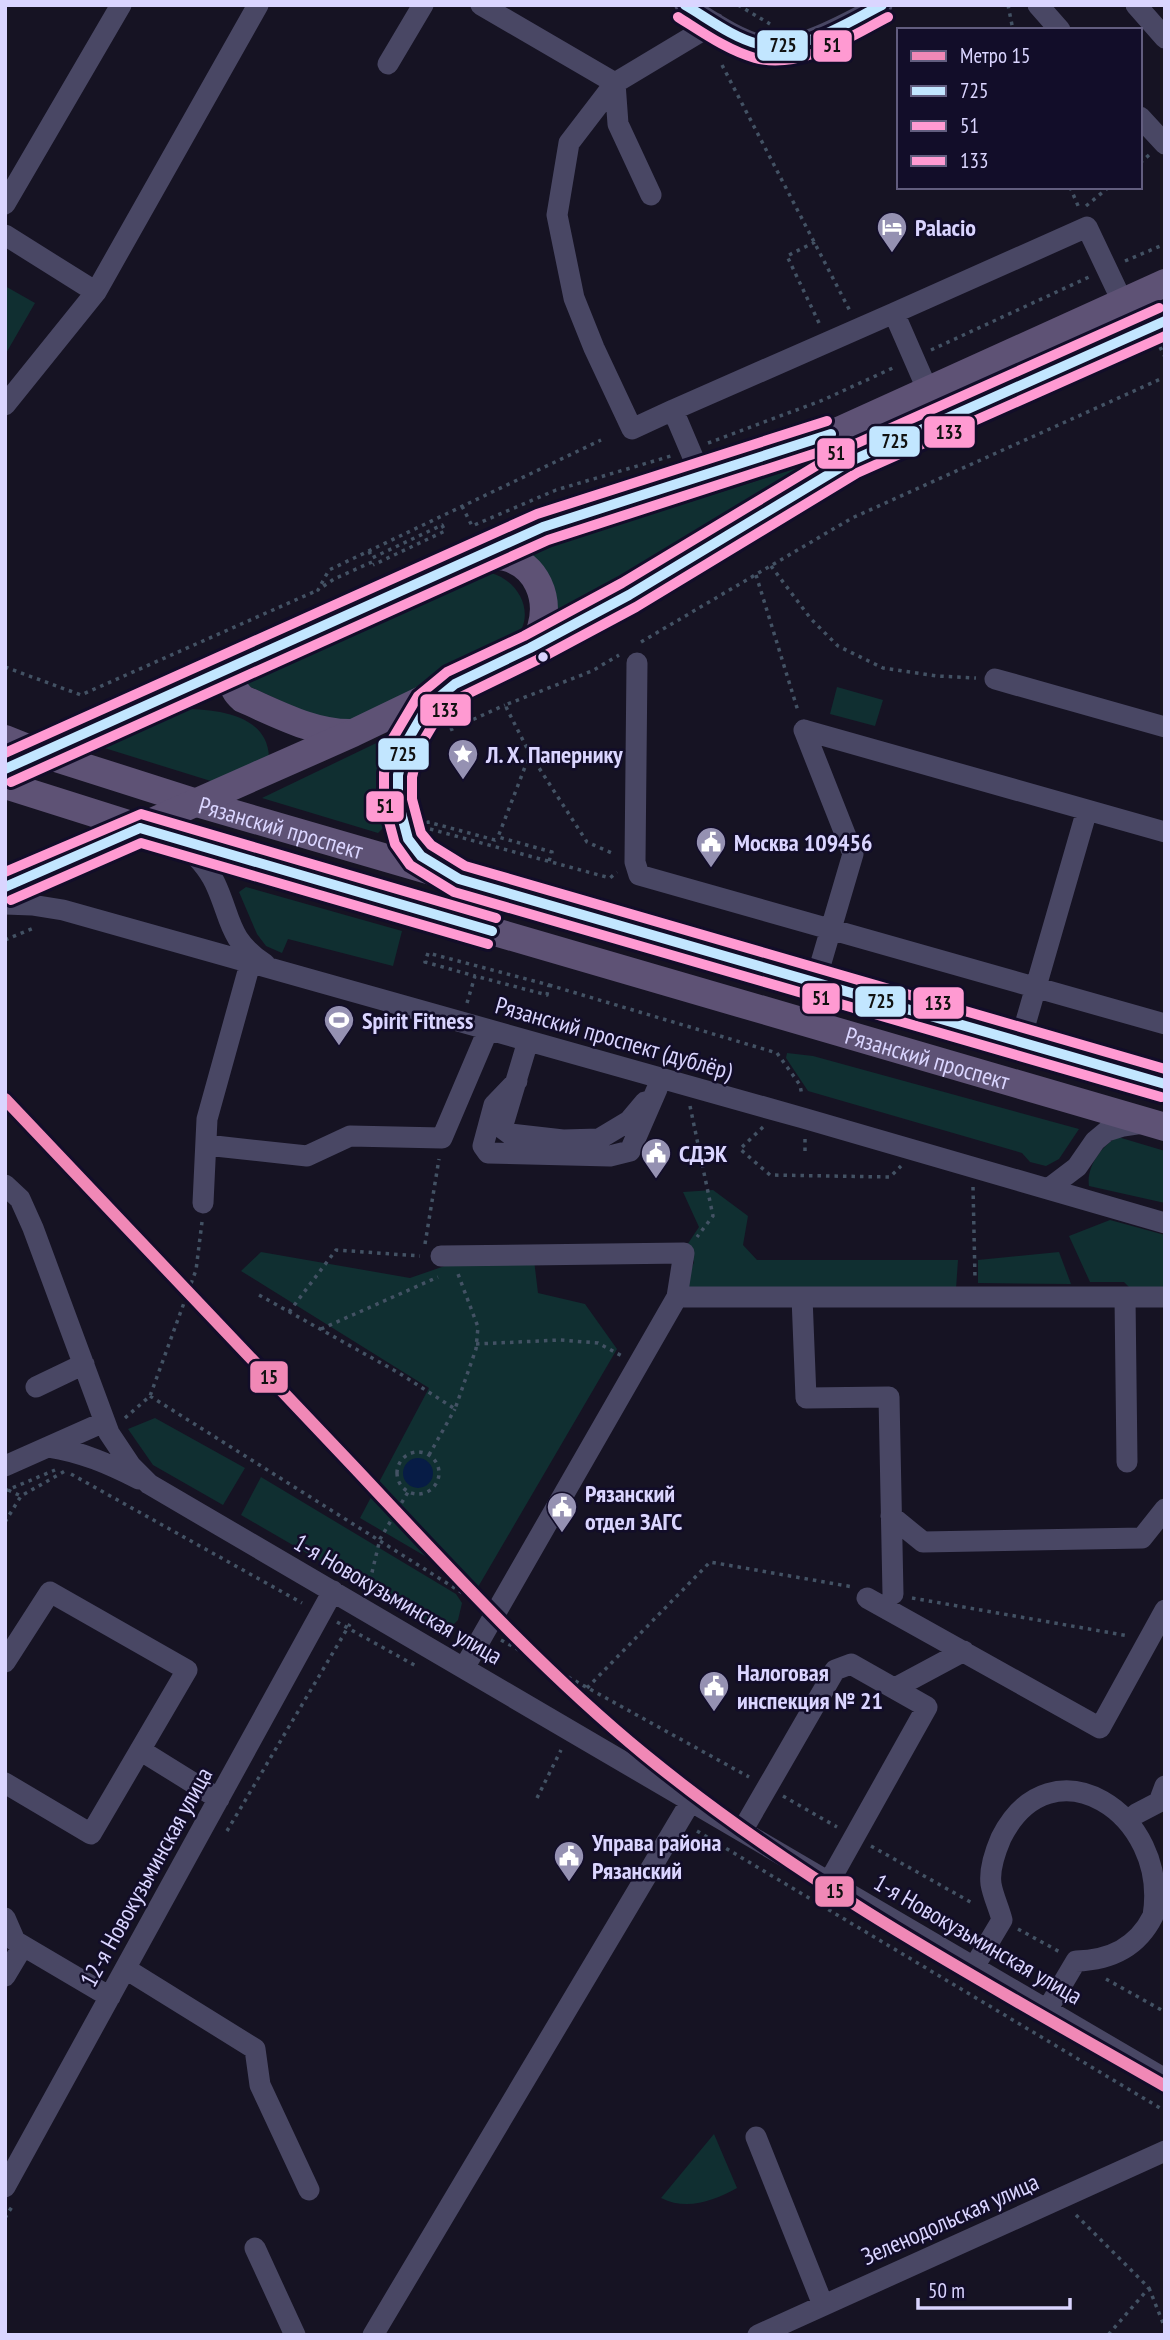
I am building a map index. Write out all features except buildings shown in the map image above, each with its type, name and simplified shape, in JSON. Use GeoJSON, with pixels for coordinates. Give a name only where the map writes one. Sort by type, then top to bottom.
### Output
{"type":"FeatureCollection","features":[{"type":"Feature","properties":{"kind":"main road"},"geometry":{"type":"LineString","coordinates":[[5,769],[543,527],[834,433],[1165,283]]}},
{"type":"Feature","properties":{"kind":"main road"},"geometry":{"type":"LineString","coordinates":[[5,887],[353,733],[530,648],[629,595],[851,461],[1165,321]]}},
{"type":"Feature","properties":{"kind":"main road"},"geometry":{"type":"LineString","coordinates":[[477,557],[504,557],[527,567],[539,584],[544,603],[540,629],[530,648]]}},
{"type":"Feature","properties":{"kind":"main road"},"geometry":{"type":"LineString","coordinates":[[241,661],[233,671],[232,680],[235,692],[243,699],[309,727],[331,733],[353,733]]}},
{"type":"Feature","properties":{"kind":"main road"},"geometry":{"type":"LineString","coordinates":[[455,684],[427,707],[406,743],[398,775],[398,802],[408,839],[421,856],[459,880]]}},
{"type":"Feature","properties":{"kind":"main road","name":"Рязанский проспект"},"geometry":{"type":"LineString","coordinates":[[5,739],[197,803],[1165,1084]]}},
{"type":"Feature","properties":{"kind":"main road","name":"Рязанский проспект"},"geometry":{"type":"LineString","coordinates":[[5,785],[178,840],[1157,1125]]}},
{"type":"Feature","properties":{"kind":"street"},"geometry":{"type":"LineString","coordinates":[[5,204],[121,5]]}},
{"type":"Feature","properties":{"kind":"street"},"geometry":{"type":"LineString","coordinates":[[5,405],[96,292],[257,5]]}},
{"type":"Feature","properties":{"kind":"street"},"geometry":{"type":"LineString","coordinates":[[388,64],[423,5]]}},
{"type":"Feature","properties":{"kind":"street"},"geometry":{"type":"LineString","coordinates":[[481,5],[615,83]]}},
{"type":"Feature","properties":{"kind":"street"},"geometry":{"type":"LineString","coordinates":[[685,5],[746,40],[780,46],[798,43],[882,5]]}},
{"type":"Feature","properties":{"kind":"street"},"geometry":{"type":"LineString","coordinates":[[1038,5],[1058,28]]}},
{"type":"Feature","properties":{"kind":"street"},"geometry":{"type":"LineString","coordinates":[[1136,5],[1165,38]]}},
{"type":"Feature","properties":{"kind":"street"},"geometry":{"type":"LineString","coordinates":[[715,23],[615,83],[569,143],[557,215],[574,298],[632,429],[1087,227],[1123,303]]}},
{"type":"Feature","properties":{"kind":"street"},"geometry":{"type":"LineString","coordinates":[[615,83],[618,124],[651,195]]}},
{"type":"Feature","properties":{"kind":"street"},"geometry":{"type":"LineString","coordinates":[[1142,119],[1165,144]]}},
{"type":"Feature","properties":{"kind":"street"},"geometry":{"type":"LineString","coordinates":[[5,235],[96,292]]}},
{"type":"Feature","properties":{"kind":"street"},"geometry":{"type":"LineString","coordinates":[[894,313],[928,391]]}},
{"type":"Feature","properties":{"kind":"street"},"geometry":{"type":"LineString","coordinates":[[673,410],[701,476]]}},
{"type":"Feature","properties":{"kind":"street"},"geometry":{"type":"LineString","coordinates":[[634,652],[635,862],[639,875],[1165,1024]]}},
{"type":"Feature","properties":{"kind":"street"},"geometry":{"type":"LineString","coordinates":[[995,679],[1165,727]]}},
{"type":"Feature","properties":{"kind":"street"},"geometry":{"type":"LineString","coordinates":[[804,730],[1165,832]]}},
{"type":"Feature","properties":{"kind":"street"},"geometry":{"type":"LineString","coordinates":[[804,730],[853,854],[815,983]]}},
{"type":"Feature","properties":{"kind":"street"},"geometry":{"type":"LineString","coordinates":[[1020,1042],[1087,810]]}},
{"type":"Feature","properties":{"kind":"street"},"geometry":{"type":"LineString","coordinates":[[178,840],[196,855],[208,870],[230,927],[239,943],[261,966],[207,1119],[203,1203]]}},
{"type":"Feature","properties":{"kind":"street","name":"Рязанский проспект (дублёр)"},"geometry":{"type":"LineString","coordinates":[[5,904],[63,910],[528,1041],[659,1083],[803,1118],[1165,1223]]}},
{"type":"Feature","properties":{"kind":"street"},"geometry":{"type":"LineString","coordinates":[[206,1144],[307,1156],[350,1136],[442,1138],[488,1030]]}},
{"type":"Feature","properties":{"kind":"street"},"geometry":{"type":"LineString","coordinates":[[528,1041],[502,1128],[510,1134],[563,1140],[599,1139],[629,1121],[659,1083]]}},
{"type":"Feature","properties":{"kind":"street"},"geometry":{"type":"LineString","coordinates":[[1048,1189],[1077,1167],[1107,1131],[1123,1126],[1157,1125]]}},
{"type":"Feature","properties":{"kind":"street","name":"1-я Новокузьминская улица"},"geometry":{"type":"LineString","coordinates":[[5,1185],[20,1199],[29,1219],[104,1422],[131,1466],[149,1483],[1165,2079]]}},
{"type":"Feature","properties":{"kind":"street"},"geometry":{"type":"LineString","coordinates":[[450,1260],[684,1254],[677,1297],[464,1668]]}},
{"type":"Feature","properties":{"kind":"street"},"geometry":{"type":"LineString","coordinates":[[677,1297],[1165,1297]]}},
{"type":"Feature","properties":{"kind":"street"},"geometry":{"type":"LineString","coordinates":[[802,1297],[806,1398],[889,1397],[893,1594]]}},
{"type":"Feature","properties":{"kind":"street"},"geometry":{"type":"LineString","coordinates":[[1125,1297],[1127,1462]]}},
{"type":"Feature","properties":{"kind":"street"},"geometry":{"type":"LineString","coordinates":[[36,1387],[84,1364]]}},
{"type":"Feature","properties":{"kind":"street"},"geometry":{"type":"LineString","coordinates":[[5,1466],[104,1422]]}},
{"type":"Feature","properties":{"kind":"street"},"geometry":{"type":"LineString","coordinates":[[49,1447],[72,1450],[103,1461],[149,1483]]}},
{"type":"Feature","properties":{"kind":"street"},"geometry":{"type":"LineString","coordinates":[[891,1516],[923,1542],[1142,1538],[1165,1509]]}},
{"type":"Feature","properties":{"kind":"street","name":"12-я Новокузьминская улица"},"geometry":{"type":"LineString","coordinates":[[5,2187],[333,1591]]}},
{"type":"Feature","properties":{"kind":"street"},"geometry":{"type":"LineString","coordinates":[[5,1662],[50,1592],[187,1670],[91,1834],[5,1783]]}},
{"type":"Feature","properties":{"kind":"street"},"geometry":{"type":"LineString","coordinates":[[867,1598],[1100,1728],[1165,1610]]}},
{"type":"Feature","properties":{"kind":"street"},"geometry":{"type":"LineString","coordinates":[[895,1688],[964,1651]]}},
{"type":"Feature","properties":{"kind":"street"},"geometry":{"type":"LineString","coordinates":[[742,1831],[835,1670],[851,1664],[895,1688],[927,1707],[829,1882]]}},
{"type":"Feature","properties":{"kind":"street"},"geometry":{"type":"LineString","coordinates":[[140,1750],[219,1799]]}},
{"type":"Feature","properties":{"kind":"street"},"geometry":{"type":"LineString","coordinates":[[1136,1814],[1159,1802],[1165,1786]]}},
{"type":"Feature","properties":{"kind":"street"},"geometry":{"type":"LineString","coordinates":[[974,1967],[1002,1920],[991,1882],[994,1852],[1008,1826],[1030,1805],[1057,1793],[1082,1791],[1111,1797],[1136,1814],[1155,1838],[1163,1866],[1156,1933],[1098,1961],[1076,1961],[1047,2010]]}},
{"type":"Feature","properties":{"kind":"street"},"geometry":{"type":"LineString","coordinates":[[373,2335],[691,1801]]}},
{"type":"Feature","properties":{"kind":"street"},"geometry":{"type":"LineString","coordinates":[[5,1918],[15,1941],[110,1997]]}},
{"type":"Feature","properties":{"kind":"street"},"geometry":{"type":"LineString","coordinates":[[5,1976],[23,1946]]}},
{"type":"Feature","properties":{"kind":"street"},"geometry":{"type":"LineString","coordinates":[[126,1969],[255,2049],[260,2085],[309,2190]]}},
{"type":"Feature","properties":{"kind":"street"},"geometry":{"type":"LineString","coordinates":[[756,2137],[823,2305]]}},
{"type":"Feature","properties":{"kind":"street","name":"Зеленодольская улица"},"geometry":{"type":"LineString","coordinates":[[758,2335],[1165,2151]]}},
{"type":"Feature","properties":{"kind":"street"},"geometry":{"type":"LineString","coordinates":[[255,2248],[295,2335]]}},
{"type":"Feature","properties":{"kind":"path"},"geometry":{"type":"LineString","coordinates":[[738,5],[772,26]]}},
{"type":"Feature","properties":{"kind":"path"},"geometry":{"type":"LineString","coordinates":[[1008,5],[1013,28]]}},
{"type":"Feature","properties":{"kind":"path"},"geometry":{"type":"LineString","coordinates":[[722,65],[852,315]]}},
{"type":"Feature","properties":{"kind":"path"},"geometry":{"type":"LineString","coordinates":[[1081,210],[1107,189]]}},
{"type":"Feature","properties":{"kind":"path"},"geometry":{"type":"LineString","coordinates":[[815,243],[787,256],[824,333]]}},
{"type":"Feature","properties":{"kind":"path"},"geometry":{"type":"LineString","coordinates":[[463,506],[472,526],[556,490],[690,449],[823,400],[1165,244]]}},
{"type":"Feature","properties":{"kind":"path"},"geometry":{"type":"LineString","coordinates":[[450,730],[634,652],[756,574],[852,518],[1165,376]]}},
{"type":"Feature","properties":{"kind":"path"},"geometry":{"type":"LineString","coordinates":[[318,590],[329,570],[601,440]]}},
{"type":"Feature","properties":{"kind":"path"},"geometry":{"type":"LineString","coordinates":[[5,667],[81,695],[445,531],[442,525],[372,558],[369,551]]}},
{"type":"Feature","properties":{"kind":"path"},"geometry":{"type":"LineString","coordinates":[[771,565],[811,619],[838,646],[883,668],[937,676],[995,679]]}},
{"type":"Feature","properties":{"kind":"path"},"geometry":{"type":"LineString","coordinates":[[756,574],[804,730]]}},
{"type":"Feature","properties":{"kind":"path"},"geometry":{"type":"LineString","coordinates":[[505,705],[530,754],[587,842],[618,856]]}},
{"type":"Feature","properties":{"kind":"path"},"geometry":{"type":"LineString","coordinates":[[498,837],[552,852],[549,861],[427,828],[428,822],[495,840],[530,754]]}},
{"type":"Feature","properties":{"kind":"path"},"geometry":{"type":"LineString","coordinates":[[5,940],[21,933]]}},
{"type":"Feature","properties":{"kind":"path"},"geometry":{"type":"LineString","coordinates":[[475,975],[425,962],[428,953],[549,985],[777,1053],[800,1085],[805,1152]]}},
{"type":"Feature","properties":{"kind":"path"},"geometry":{"type":"LineString","coordinates":[[486,979],[547,995],[549,985]]}},
{"type":"Feature","properties":{"kind":"path"},"geometry":{"type":"LineString","coordinates":[[684,1254],[713,1216],[688,1097]]}},
{"type":"Feature","properties":{"kind":"path"},"geometry":{"type":"LineString","coordinates":[[769,1121],[740,1149],[770,1175],[890,1177],[906,1160]]}},
{"type":"Feature","properties":{"kind":"path"},"geometry":{"type":"LineString","coordinates":[[289,1312],[336,1250],[423,1256],[442,1138]]}},
{"type":"Feature","properties":{"kind":"path"},"geometry":{"type":"LineString","coordinates":[[973,1180],[976,1297]]}},
{"type":"Feature","properties":{"kind":"path"},"geometry":{"type":"LineString","coordinates":[[203,1203],[202,1237],[196,1270],[150,1396],[495,1614],[493,1635],[1165,2012]]}},
{"type":"Feature","properties":{"kind":"path"},"geometry":{"type":"LineString","coordinates":[[320,1329],[450,1260],[478,1327],[477,1344],[455,1409],[429,1455]]}},
{"type":"Feature","properties":{"kind":"path"},"geometry":{"type":"LineString","coordinates":[[259,1295],[399,1373],[455,1409]]}},
{"type":"Feature","properties":{"kind":"path"},"geometry":{"type":"LineString","coordinates":[[477,1344],[560,1340],[597,1343],[640,1364]]}},
{"type":"Feature","properties":{"kind":"path"},"geometry":{"type":"LineString","coordinates":[[413,1453],[429,1455],[439,1468],[437,1484],[424,1494],[408,1492],[398,1479],[400,1462],[413,1453]]}},
{"type":"Feature","properties":{"kind":"path"},"geometry":{"type":"LineString","coordinates":[[7,1491],[59,1468],[425,1672]]}},
{"type":"Feature","properties":{"kind":"path"},"geometry":{"type":"LineString","coordinates":[[5,1522],[21,1496],[65,1471]]}},
{"type":"Feature","properties":{"kind":"path"},"geometry":{"type":"LineString","coordinates":[[7,1491],[21,1496]]}},
{"type":"Feature","properties":{"kind":"path"},"geometry":{"type":"LineString","coordinates":[[367,1592],[380,1539],[408,1492]]}},
{"type":"Feature","properties":{"kind":"path"},"geometry":{"type":"LineString","coordinates":[[537,1798],[561,1750]]}},
{"type":"Feature","properties":{"kind":"path"},"geometry":{"type":"LineString","coordinates":[[1152,2103],[1165,2110]]}},
{"type":"Feature","properties":{"kind":"path"},"geometry":{"type":"LineString","coordinates":[[1076,2215],[1149,2288],[1165,2328]]}},
{"type":"Feature","properties":{"kind":"path"},"geometry":{"type":"LineString","coordinates":[[1108,2335],[1149,2288]]}},
{"type":"Feature","properties":{"kind":"green space"},"geometry":{"type":"Polygon","coordinates":[[[5,286],[35,303],[5,355],[5,286]]]}},
{"type":"Feature","properties":{"kind":"green space"},"geometry":{"type":"Polygon","coordinates":[[[826,459],[554,622],[525,554],[826,459]]]}},
{"type":"Feature","properties":{"kind":"green space"},"geometry":{"type":"Polygon","coordinates":[[[475,573],[500,576],[520,595],[525,612],[524,621],[520,632],[511,643],[343,725],[332,724],[242,683],[248,675],[475,573]]]}},
{"type":"Feature","properties":{"kind":"green space"},"geometry":{"type":"Polygon","coordinates":[[[837,687],[883,700],[875,726],[830,714],[837,687]]]}},
{"type":"Feature","properties":{"kind":"green space"},"geometry":{"type":"Polygon","coordinates":[[[180,709],[208,710],[237,716],[249,722],[266,742],[269,757],[214,782],[98,746],[180,709]]]}},
{"type":"Feature","properties":{"kind":"green space"},"geometry":{"type":"Polygon","coordinates":[[[393,735],[387,754],[383,828],[378,833],[262,798],[393,735]]]}},
{"type":"Feature","properties":{"kind":"green space"},"geometry":{"type":"Polygon","coordinates":[[[246,887],[402,931],[393,966],[288,939],[282,953],[266,946],[257,934],[239,892],[246,887]]]}},
{"type":"Feature","properties":{"kind":"green space"},"geometry":{"type":"Polygon","coordinates":[[[787,1053],[813,1056],[1079,1129],[1059,1159],[1046,1166],[1030,1162],[1022,1153],[808,1091],[786,1058],[787,1053]]]}},
{"type":"Feature","properties":{"kind":"green space"},"geometry":{"type":"Polygon","coordinates":[[[1118,1137],[1165,1151],[1165,1203],[1089,1186],[1090,1171],[1096,1157],[1106,1145],[1118,1137]]]}},
{"type":"Feature","properties":{"kind":"green space"},"geometry":{"type":"Polygon","coordinates":[[[713,1190],[748,1216],[743,1245],[757,1260],[958,1260],[956,1289],[683,1292],[694,1262],[687,1245],[699,1227],[683,1192],[713,1190]]]}},
{"type":"Feature","properties":{"kind":"green space"},"geometry":{"type":"Polygon","coordinates":[[[1110,1220],[1165,1235],[1165,1292],[1136,1294],[1124,1282],[1090,1282],[1069,1236],[1110,1220]]]}},
{"type":"Feature","properties":{"kind":"green space"},"geometry":{"type":"Polygon","coordinates":[[[261,1252],[410,1278],[465,1259],[534,1260],[538,1293],[585,1304],[617,1349],[478,1587],[360,1518],[429,1388],[241,1271],[261,1252]]]}},
{"type":"Feature","properties":{"kind":"green space"},"geometry":{"type":"Polygon","coordinates":[[[1059,1252],[1071,1284],[978,1283],[978,1260],[1059,1252]]]}},
{"type":"Feature","properties":{"kind":"green space"},"geometry":{"type":"Polygon","coordinates":[[[155,1418],[245,1468],[223,1505],[153,1465],[128,1429],[155,1418]]]}},
{"type":"Feature","properties":{"kind":"green space"},"geometry":{"type":"Polygon","coordinates":[[[261,1477],[456,1594],[462,1603],[458,1620],[451,1627],[436,1628],[241,1515],[261,1477]]]}},
{"type":"Feature","properties":{"kind":"green space"},"geometry":{"type":"Polygon","coordinates":[[[714,2134],[737,2188],[700,2203],[680,2204],[661,2198],[714,2134]]]}},
{"type":"Feature","properties":{"kind":"water"},"geometry":{"type":"Polygon","coordinates":[[[418,1458],[429,1462],[433,1473],[429,1484],[418,1488],[407,1484],[403,1473],[407,1462],[418,1458]]]}},
{"type":"Feature","properties":{"kind":"metro line","name":"15"},"geometry":{"type":"LineString","coordinates":[[5,1099],[460,1580],[532,1653],[606,1722],[706,1803],[833,1890],[964,1971],[1165,2086]]}},
{"type":"Feature","properties":{"kind":"transit line","name":"725"},"geometry":{"type":"LineString","coordinates":[[685,5],[739,37],[774,46],[790,45],[822,35],[882,5]]}},
{"type":"Feature","properties":{"kind":"transit line","name":"51"},"geometry":{"type":"LineString","coordinates":[[678,17],[735,50],[772,61],[807,56],[824,50],[888,17]]}},
{"type":"Feature","properties":{"kind":"transit line","name":"51"},"geometry":{"type":"LineString","coordinates":[[1159,308],[844,449],[622,583],[524,636],[447,672],[418,696],[393,738],[384,773],[384,803],[395,844],[410,865],[454,892],[1161,1097]]}},
{"type":"Feature","properties":{"kind":"transit line","name":"725"},"geometry":{"type":"LineString","coordinates":[[1165,321],[851,461],[629,595],[530,648],[455,684],[427,707],[406,743],[398,775],[398,801],[408,839],[421,856],[459,879],[1165,1084]]}},
{"type":"Feature","properties":{"kind":"transit line","name":"133"},"geometry":{"type":"LineString","coordinates":[[1165,336],[857,473],[636,607],[463,696],[438,716],[419,748],[412,777],[412,799],[421,833],[431,845],[465,866],[1165,1069]]}},
{"type":"Feature","properties":{"kind":"transit line","name":"133"},"geometry":{"type":"LineString","coordinates":[[5,753],[537,514],[827,421]]}},
{"type":"Feature","properties":{"kind":"transit line","name":"725"},"geometry":{"type":"LineString","coordinates":[[5,769],[543,527],[831,434]]}},
{"type":"Feature","properties":{"kind":"transit line","name":"51"},"geometry":{"type":"LineString","coordinates":[[11,782],[548,540],[835,447]]}},
{"type":"Feature","properties":{"kind":"transit line","name":"133"},"geometry":{"type":"LineString","coordinates":[[5,872],[141,814],[496,918]]}},
{"type":"Feature","properties":{"kind":"transit line","name":"725"},"geometry":{"type":"LineString","coordinates":[[140,828],[492,931]]}},
{"type":"Feature","properties":{"kind":"transit line","name":"725"},"geometry":{"type":"LineString","coordinates":[[5,887],[140,828]]}},
{"type":"Feature","properties":{"kind":"transit line","name":"51"},"geometry":{"type":"LineString","coordinates":[[11,900],[141,843],[488,944]]}},
{"type":"Feature","properties":{"kind":"place","name":"Palacio"},"geometry":{"type":"Point","coordinates":[892,254]}},
{"type":"Feature","properties":{"kind":"place","name":"Л. Х. Папернику"},"geometry":{"type":"Point","coordinates":[463,781]}},
{"type":"Feature","properties":{"kind":"place","name":"Москва 109456"},"geometry":{"type":"Point","coordinates":[711,869]}},
{"type":"Feature","properties":{"kind":"place","name":"Spirit Fitness"},"geometry":{"type":"Point","coordinates":[339,1047]}},
{"type":"Feature","properties":{"kind":"place","name":"СДЭК"},"geometry":{"type":"Point","coordinates":[656,1180]}},
{"type":"Feature","properties":{"kind":"place","name":"Рязанский отдел ЗАГС"},"geometry":{"type":"Point","coordinates":[562,1534]}},
{"type":"Feature","properties":{"kind":"place","name":"Налоговая инспекция № 21"},"geometry":{"type":"Point","coordinates":[714,1713]}},
{"type":"Feature","properties":{"kind":"place","name":"Управа района Рязанский"},"geometry":{"type":"Point","coordinates":[569,1883]}}]}
